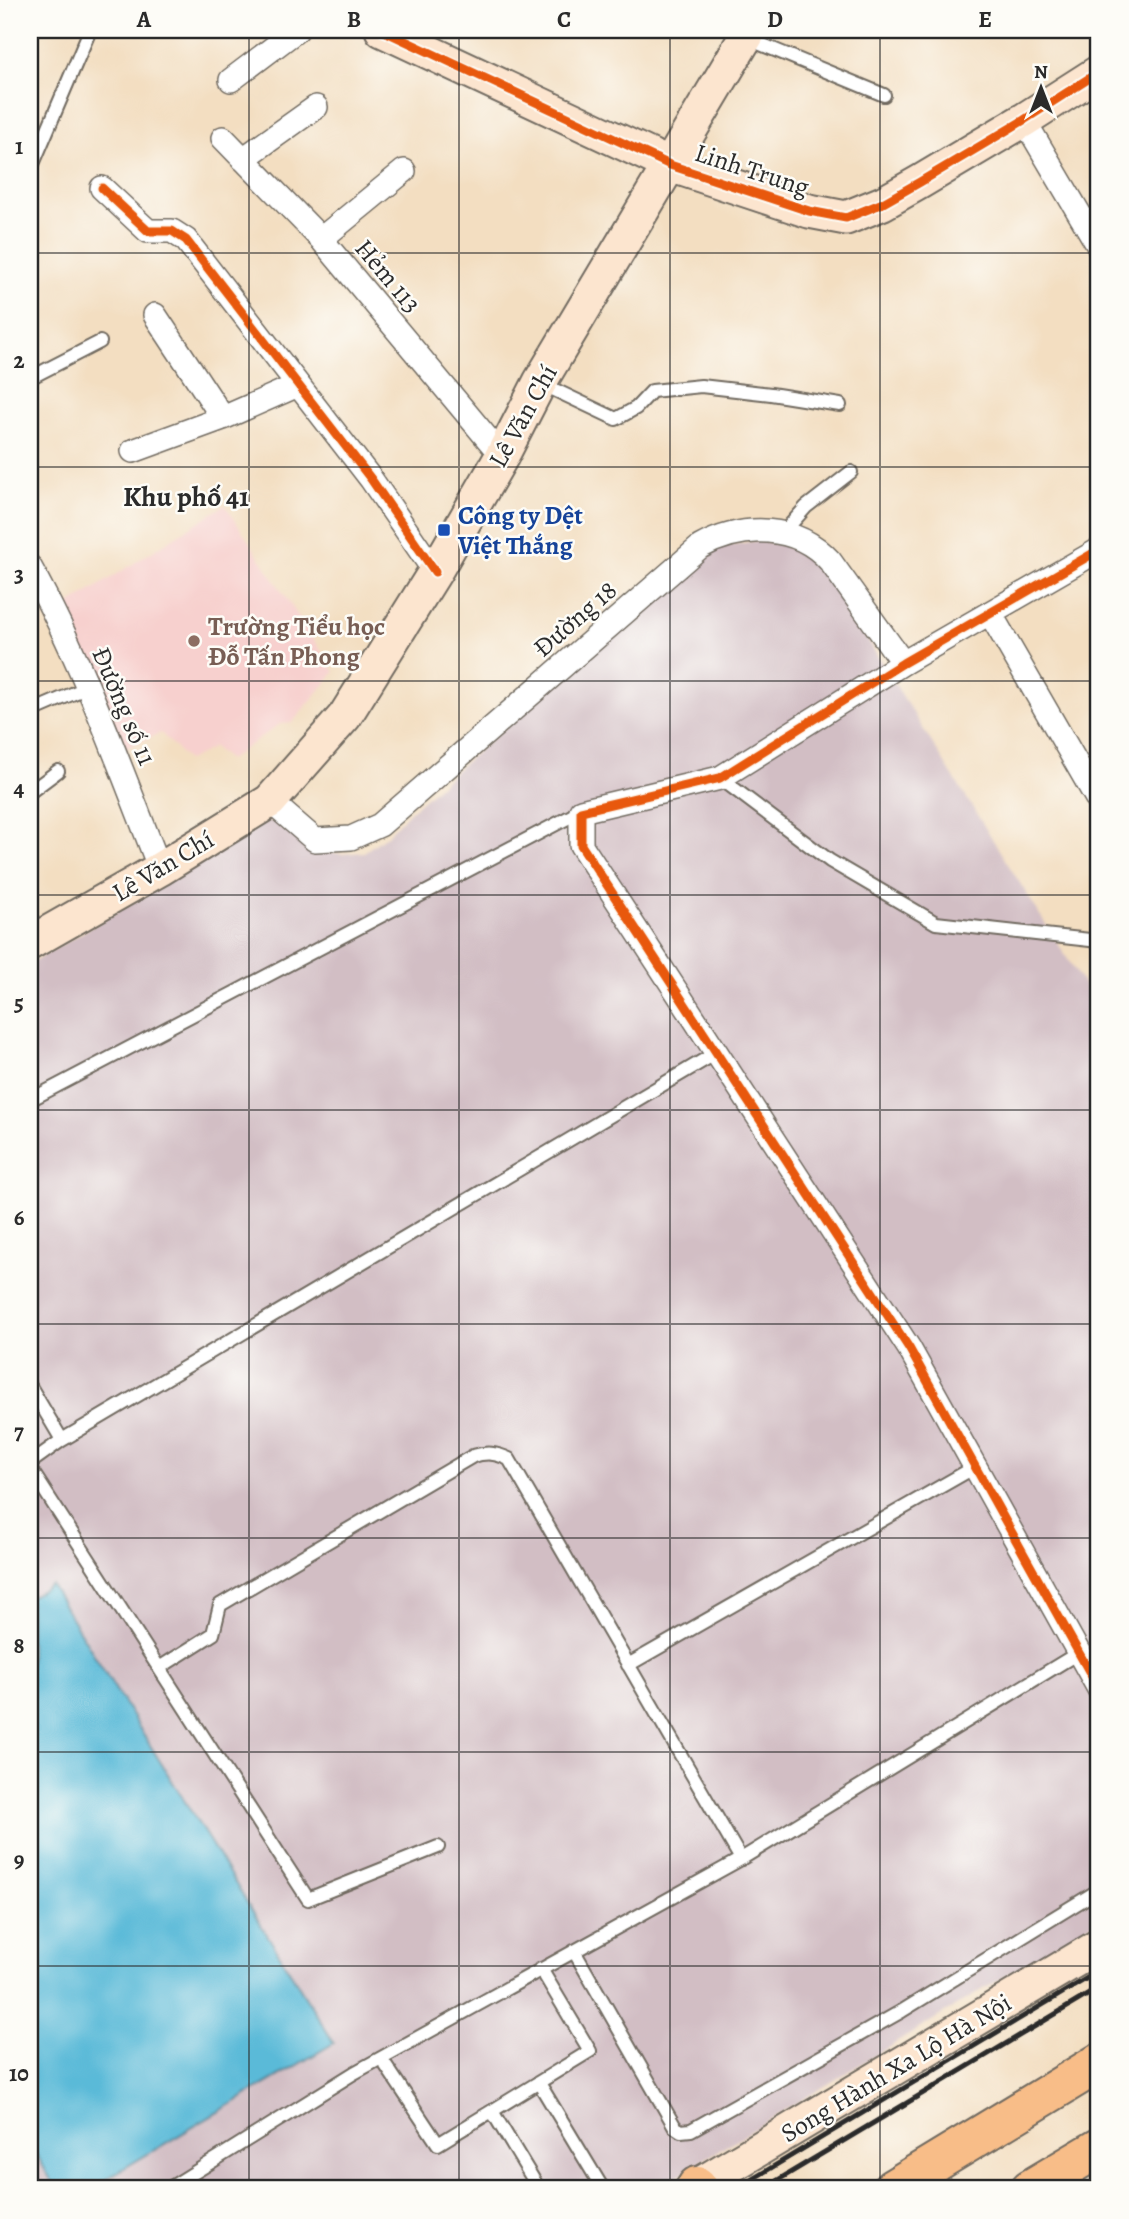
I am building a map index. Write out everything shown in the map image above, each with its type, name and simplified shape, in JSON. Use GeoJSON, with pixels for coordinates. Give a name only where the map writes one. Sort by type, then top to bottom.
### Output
{"type":"FeatureCollection","features":[{"type":"Feature","properties":{"kind":"highway"},"geometry":{"type":"LineString","coordinates":[[892,2189],[1099,2063]]}},
{"type":"Feature","properties":{"kind":"highway"},"geometry":{"type":"LineString","coordinates":[[941,2189],[1099,2092]]}},
{"type":"Feature","properties":{"kind":"highway"},"geometry":{"type":"LineString","coordinates":[[1030,2189],[1099,2148]]}},
{"type":"Feature","properties":{"kind":"highway"},"geometry":{"type":"LineString","coordinates":[[1081,2189],[1099,2179]]}},
{"type":"Feature","properties":{"kind":"main road","name":"Linh Trung"},"geometry":{"type":"LineString","coordinates":[[382,30],[670,165],[809,211],[846,218],[883,203],[1024,120],[1099,72]]}},
{"type":"Feature","properties":{"kind":"main road","name":"Lê Văn Chí"},"geometry":{"type":"LineString","coordinates":[[30,943],[160,869],[271,800],[345,716],[435,572],[502,456],[540,382],[748,34]]}},
{"type":"Feature","properties":{"kind":"main road","name":"Song Hành Xa Lộ Hà Nội"},"geometry":{"type":"LineString","coordinates":[[696,2188],[1099,1946]]}},
{"type":"Feature","properties":{"kind":"street"},"geometry":{"type":"LineString","coordinates":[[231,80],[297,30]]}},
{"type":"Feature","properties":{"kind":"street"},"geometry":{"type":"LineString","coordinates":[[243,159],[316,107]]}},
{"type":"Feature","properties":{"kind":"street"},"geometry":{"type":"LineString","coordinates":[[1024,120],[1099,247]]}},
{"type":"Feature","properties":{"kind":"street","name":"Hẻm 113"},"geometry":{"type":"LineString","coordinates":[[223,138],[321,239],[502,456]]}},
{"type":"Feature","properties":{"kind":"street"},"geometry":{"type":"LineString","coordinates":[[321,239],[404,171]]}},
{"type":"Feature","properties":{"kind":"street"},"geometry":{"type":"LineString","coordinates":[[102,188],[148,232],[172,232],[186,240],[371,479],[435,572]]}},
{"type":"Feature","properties":{"kind":"street"},"geometry":{"type":"LineString","coordinates":[[155,315],[223,418]]}},
{"type":"Feature","properties":{"kind":"street"},"geometry":{"type":"LineString","coordinates":[[133,451],[223,418],[298,385]]}},
{"type":"Feature","properties":{"kind":"street","name":"Đường 18"},"geometry":{"type":"LineString","coordinates":[[271,800],[315,840],[351,838],[380,825],[700,547],[735,532],[783,533],[818,547],[902,663]]}},
{"type":"Feature","properties":{"kind":"street"},"geometry":{"type":"LineString","coordinates":[[1099,550],[902,663],[720,778],[581,811],[581,845],[909,1348],[1099,1689]]}},
{"type":"Feature","properties":{"kind":"street","name":"Đường số 11"},"geometry":{"type":"LineString","coordinates":[[30,567],[88,687],[160,869]]}},
{"type":"Feature","properties":{"kind":"street"},"geometry":{"type":"LineString","coordinates":[[990,612],[1099,802]]}},
{"type":"Feature","properties":{"kind":"lane"},"geometry":{"type":"LineString","coordinates":[[30,171],[90,30]]}},
{"type":"Feature","properties":{"kind":"lane"},"geometry":{"type":"LineString","coordinates":[[748,34],[884,95]]}},
{"type":"Feature","properties":{"kind":"lane"},"geometry":{"type":"LineString","coordinates":[[30,378],[100,342]]}},
{"type":"Feature","properties":{"kind":"lane"},"geometry":{"type":"LineString","coordinates":[[540,382],[616,419],[636,408],[652,391],[701,386],[840,405]]}},
{"type":"Feature","properties":{"kind":"lane"},"geometry":{"type":"LineString","coordinates":[[783,533],[806,507],[851,472]]}},
{"type":"Feature","properties":{"kind":"lane"},"geometry":{"type":"LineString","coordinates":[[30,712],[88,687]]}},
{"type":"Feature","properties":{"kind":"lane"},"geometry":{"type":"LineString","coordinates":[[30,792],[58,771]]}},
{"type":"Feature","properties":{"kind":"lane"},"geometry":{"type":"LineString","coordinates":[[720,778],[830,861],[936,923],[1099,941]]}},
{"type":"Feature","properties":{"kind":"lane"},"geometry":{"type":"LineString","coordinates":[[30,1100],[581,811]]}},
{"type":"Feature","properties":{"kind":"lane"},"geometry":{"type":"LineString","coordinates":[[30,1462],[62,1440],[716,1053]]}},
{"type":"Feature","properties":{"kind":"lane"},"geometry":{"type":"LineString","coordinates":[[30,1386],[62,1440]]}},
{"type":"Feature","properties":{"kind":"lane"},"geometry":{"type":"LineString","coordinates":[[159,1668],[214,1634],[220,1605],[473,1456],[486,1452],[509,1459],[741,1859]]}},
{"type":"Feature","properties":{"kind":"lane"},"geometry":{"type":"LineString","coordinates":[[628,1665],[975,1467]]}},
{"type":"Feature","properties":{"kind":"lane"},"geometry":{"type":"LineString","coordinates":[[30,1468],[308,1899],[438,1847]]}},
{"type":"Feature","properties":{"kind":"lane"},"geometry":{"type":"LineString","coordinates":[[168,2189],[381,2058],[741,1859],[1078,1653]]}},
{"type":"Feature","properties":{"kind":"lane"},"geometry":{"type":"LineString","coordinates":[[574,1951],[675,2127],[681,2131],[691,2130],[902,2011],[1099,1891]]}},
{"type":"Feature","properties":{"kind":"lane"},"geometry":{"type":"LineString","coordinates":[[381,2058],[438,2144],[590,2051],[541,1969]]}},
{"type":"Feature","properties":{"kind":"lane"},"geometry":{"type":"LineString","coordinates":[[539,2083],[604,2189]]}},
{"type":"Feature","properties":{"kind":"lane"},"geometry":{"type":"LineString","coordinates":[[492,2111],[539,2189]]}},
{"type":"Feature","properties":{"kind":"shaded area","name":"Trường Tiểu học Đỗ Tấn Phong"},"geometry":{"type":"Polygon","coordinates":[[[225,505],[335,672],[292,723],[280,724],[229,760],[213,747],[188,761],[161,733],[119,750],[61,610],[225,505]]]}},
{"type":"Feature","properties":{"kind":"shaded area"},"geometry":{"type":"Polygon","coordinates":[[[755,541],[781,544],[811,556],[824,571],[1099,1009],[1099,1919],[656,2189],[30,2189],[30,964],[270,820],[308,846],[325,852],[364,852],[386,836],[415,807],[705,549],[755,541]]]}},
{"type":"Feature","properties":{"kind":"water"},"geometry":{"type":"Polygon","coordinates":[[[51,1585],[334,2043],[89,2189],[56,2189],[30,2143],[30,1597],[51,1585]]]}},
{"type":"Feature","properties":{"kind":"railway"},"geometry":{"type":"LineString","coordinates":[[736,2189],[1099,1971]]}},
{"type":"Feature","properties":{"kind":"railway"},"geometry":{"type":"LineString","coordinates":[[763,2189],[1099,1988]]}},
{"type":"Feature","properties":{"kind":"cycle path"},"geometry":{"type":"LineString","coordinates":[[382,30],[670,165],[809,211],[846,218],[883,203],[920,182],[1099,72]]}},
{"type":"Feature","properties":{"kind":"cycle path"},"geometry":{"type":"LineString","coordinates":[[102,188],[148,231],[172,231],[186,240],[371,479],[435,572]]}},
{"type":"Feature","properties":{"kind":"cycle path"},"geometry":{"type":"LineString","coordinates":[[1099,550],[903,663],[720,778],[581,811],[581,845],[909,1348],[1099,1689]]}},
{"type":"Feature","properties":{"kind":"place","name":"Công ty Dệt Việt Thắng"},"geometry":{"type":"Point","coordinates":[444,530]}},
{"type":"Feature","properties":{"kind":"place","name":"Trường Tiểu học Đỗ Tấn Phong"},"geometry":{"type":"Point","coordinates":[194,641]}},
{"type":"Feature","properties":{"kind":"district","name":"Khu phố 41"},"geometry":{"type":"Point","coordinates":[186,497]}}]}
